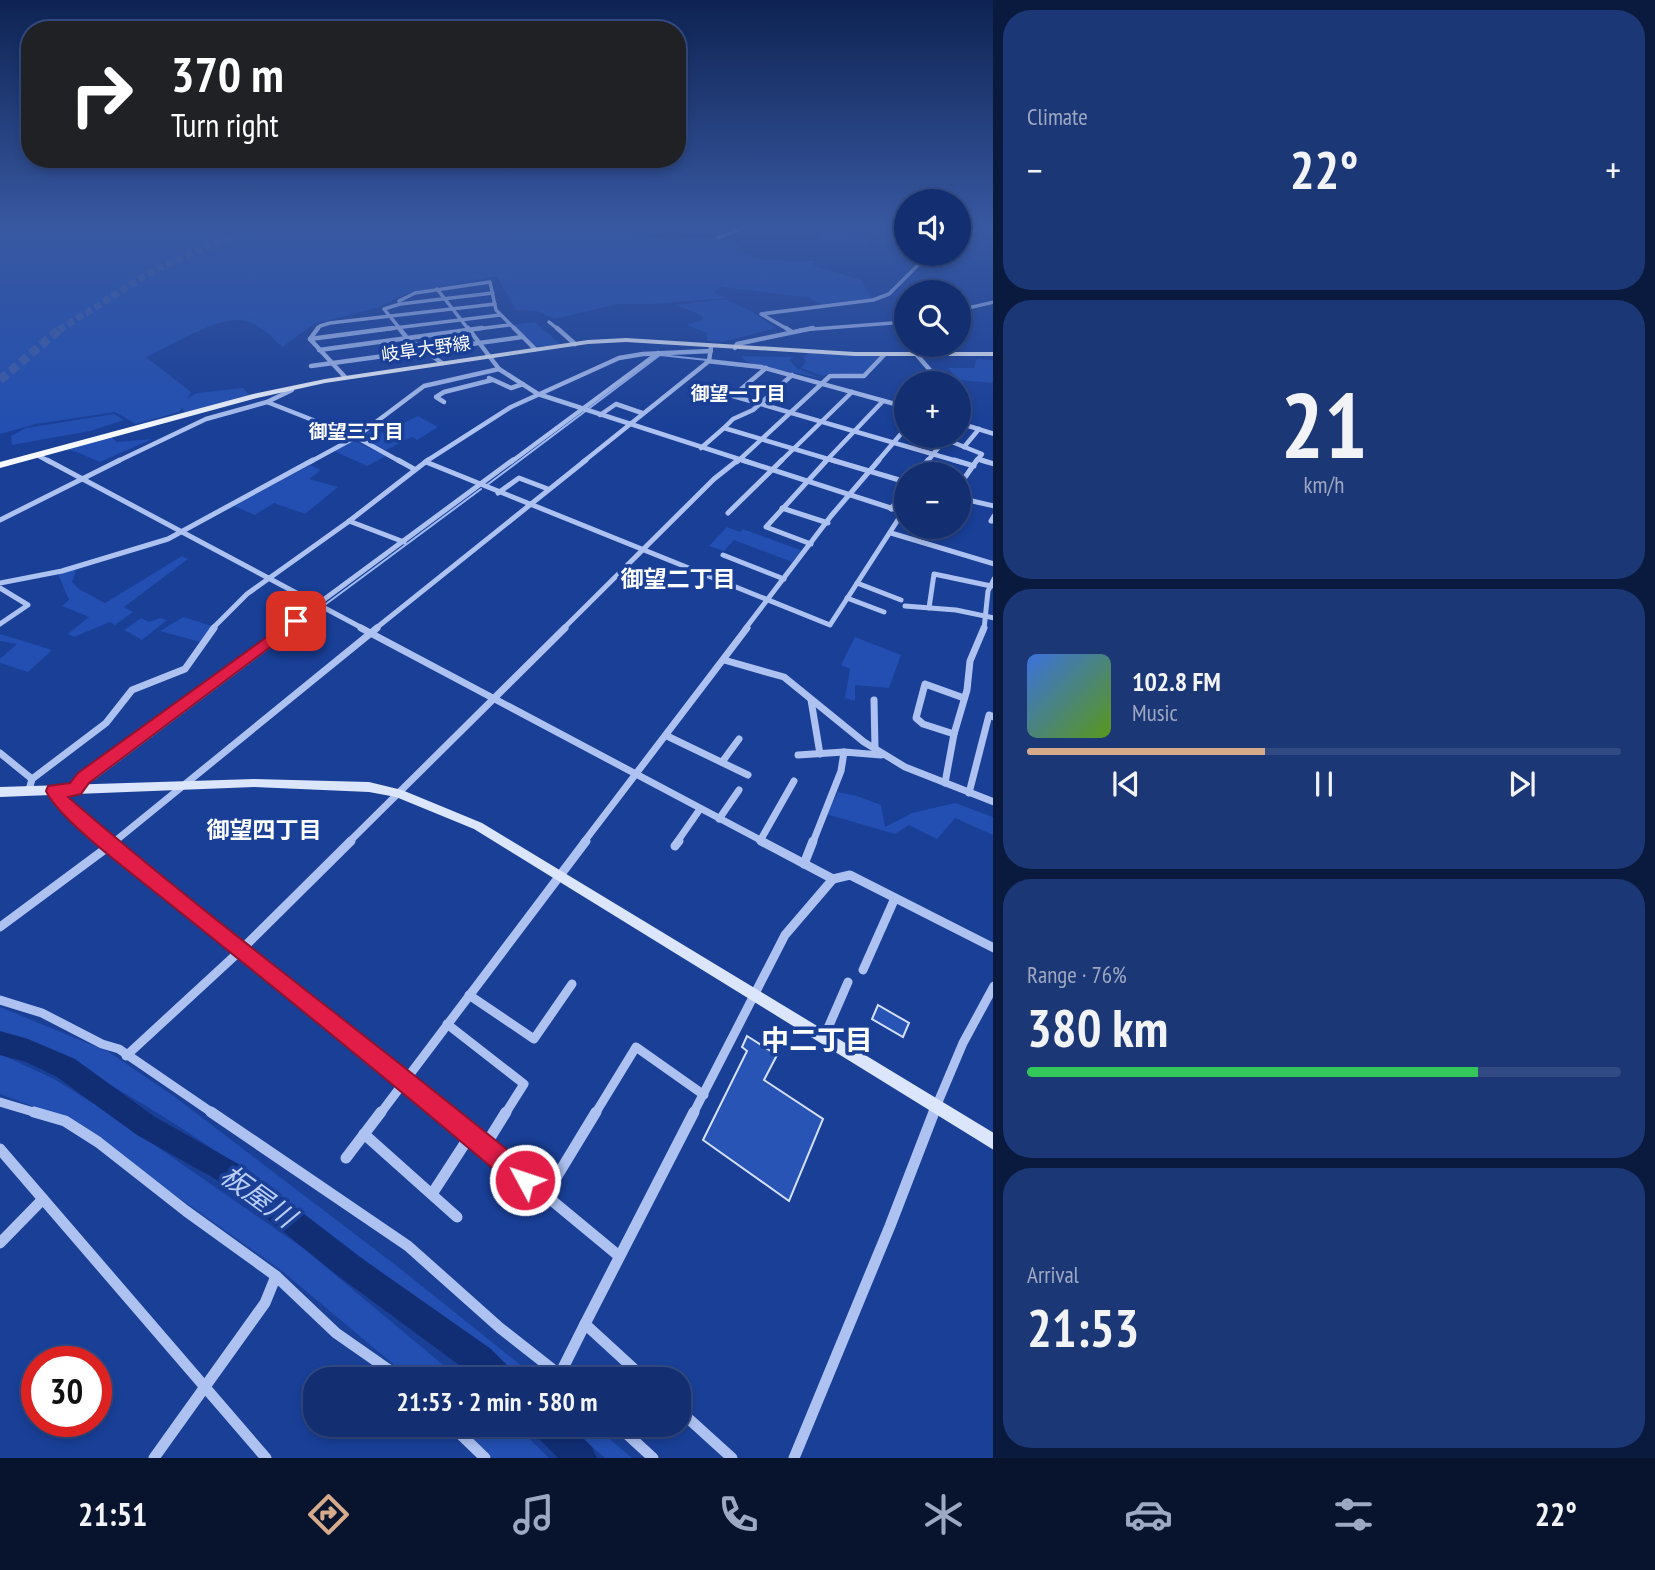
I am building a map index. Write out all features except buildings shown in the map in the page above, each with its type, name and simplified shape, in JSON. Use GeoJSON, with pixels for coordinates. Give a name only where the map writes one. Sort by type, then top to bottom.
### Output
{"type":"FeatureCollection","features":[{"type":"Feature","properties":{"kind":"main road","name":"岐阜大野線"},"geometry":{"type":"LineString","coordinates":[[0,466],[256,396],[345,377],[575,344],[621,340],[711,349],[894,355]]}},
{"type":"Feature","properties":{"kind":"main road","name":"岐阜大野線"},"geometry":{"type":"LineString","coordinates":[[971,355],[993,355]]}},
{"type":"Feature","properties":{"kind":"street"},"geometry":{"type":"LineString","coordinates":[[413,294],[384,309],[408,338],[442,363]]}},
{"type":"Feature","properties":{"kind":"street"},"geometry":{"type":"LineString","coordinates":[[426,462],[830,625],[903,512],[538,394],[499,369],[440,294]]}},
{"type":"Feature","properties":{"kind":"street"},"geometry":{"type":"LineString","coordinates":[[389,306],[482,294]]}},
{"type":"Feature","properties":{"kind":"street"},"geometry":{"type":"LineString","coordinates":[[493,294],[500,315],[535,349]]}},
{"type":"Feature","properties":{"kind":"street"},"geometry":{"type":"LineString","coordinates":[[792,332],[761,314],[873,300],[889,294]]}},
{"type":"Feature","properties":{"kind":"street"},"geometry":{"type":"LineString","coordinates":[[971,307],[993,302]]}},
{"type":"Feature","properties":{"kind":"street"},"geometry":{"type":"LineString","coordinates":[[310,339],[320,326],[330,323],[495,304]]}},
{"type":"Feature","properties":{"kind":"street"},"geometry":{"type":"LineString","coordinates":[[310,339],[500,315]]}},
{"type":"Feature","properties":{"kind":"street"},"geometry":{"type":"LineString","coordinates":[[549,322],[575,344]]}},
{"type":"Feature","properties":{"kind":"street"},"geometry":{"type":"LineString","coordinates":[[734,348],[737,344],[806,328],[894,323]]}},
{"type":"Feature","properties":{"kind":"street"},"geometry":{"type":"LineString","coordinates":[[319,350],[509,325]]}},
{"type":"Feature","properties":{"kind":"street"},"geometry":{"type":"LineString","coordinates":[[311,366],[330,361],[522,337]]}},
{"type":"Feature","properties":{"kind":"street"},"geometry":{"type":"LineString","coordinates":[[310,339],[345,377]]}},
{"type":"Feature","properties":{"kind":"street"},"geometry":{"type":"LineString","coordinates":[[0,792],[30,785],[106,723],[132,690],[185,668],[229,609],[349,521],[414,469],[512,407],[619,358],[711,349],[707,361],[111,845],[0,928]]}},
{"type":"Feature","properties":{"kind":"street"},"geometry":{"type":"LineString","coordinates":[[75,789],[83,778],[657,353]]}},
{"type":"Feature","properties":{"kind":"street"},"geometry":{"type":"LineString","coordinates":[[126,1056],[242,950],[640,549],[714,479],[834,374],[864,376],[884,355]]}},
{"type":"Feature","properties":{"kind":"street"},"geometry":{"type":"LineString","coordinates":[[919,357],[931,371]]}},
{"type":"Feature","properties":{"kind":"street"},"geometry":{"type":"LineString","coordinates":[[707,361],[765,368],[894,404]]}},
{"type":"Feature","properties":{"kind":"street"},"geometry":{"type":"LineString","coordinates":[[346,1158],[848,494],[894,443],[733,396],[765,368]]}},
{"type":"Feature","properties":{"kind":"street"},"geometry":{"type":"LineString","coordinates":[[0,585],[147,547],[181,533],[356,437],[424,386],[499,369]]}},
{"type":"Feature","properties":{"kind":"street"},"geometry":{"type":"LineString","coordinates":[[479,374],[511,388],[523,384]]}},
{"type":"Feature","properties":{"kind":"street"},"geometry":{"type":"LineString","coordinates":[[701,448],[724,428],[760,404],[792,376]]}},
{"type":"Feature","properties":{"kind":"street"},"geometry":{"type":"LineString","coordinates":[[444,402],[436,397],[444,392],[492,380]]}},
{"type":"Feature","properties":{"kind":"street"},"geometry":{"type":"LineString","coordinates":[[0,520],[180,430],[206,419],[267,402],[292,390]]}},
{"type":"Feature","properties":{"kind":"street"},"geometry":{"type":"LineString","coordinates":[[728,513],[852,392]]}},
{"type":"Feature","properties":{"kind":"street"},"geometry":{"type":"LineString","coordinates":[[811,544],[766,527],[883,401]]}},
{"type":"Feature","properties":{"kind":"street"},"geometry":{"type":"LineString","coordinates":[[267,402],[356,437],[414,469]]}},
{"type":"Feature","properties":{"kind":"street"},"geometry":{"type":"LineString","coordinates":[[600,415],[615,404],[642,412]]}},
{"type":"Feature","properties":{"kind":"street"},"geometry":{"type":"LineString","coordinates":[[971,427],[993,434]]}},
{"type":"Feature","properties":{"kind":"street"},"geometry":{"type":"LineString","coordinates":[[724,428],[894,478]]}},
{"type":"Feature","properties":{"kind":"street"},"geometry":{"type":"LineString","coordinates":[[971,439],[979,429]]}},
{"type":"Feature","properties":{"kind":"street"},"geometry":{"type":"LineString","coordinates":[[912,448],[974,466]]}},
{"type":"Feature","properties":{"kind":"street"},"geometry":{"type":"LineString","coordinates":[[927,462],[938,448]]}},
{"type":"Feature","properties":{"kind":"street"},"geometry":{"type":"LineString","coordinates":[[967,448],[982,454],[971,470]]}},
{"type":"Feature","properties":{"kind":"street"},"geometry":{"type":"LineString","coordinates":[[37,455],[833,879]]}},
{"type":"Feature","properties":{"kind":"street"},"geometry":{"type":"LineString","coordinates":[[978,459],[993,464]]}},
{"type":"Feature","properties":{"kind":"street"},"geometry":{"type":"LineString","coordinates":[[498,493],[519,478],[548,489]]}},
{"type":"Feature","properties":{"kind":"street"},"geometry":{"type":"LineString","coordinates":[[971,501],[993,506]]}},
{"type":"Feature","properties":{"kind":"street"},"geometry":{"type":"LineString","coordinates":[[891,509],[894,505]]}},
{"type":"Feature","properties":{"kind":"street"},"geometry":{"type":"LineString","coordinates":[[782,508],[828,523]]}},
{"type":"Feature","properties":{"kind":"street"},"geometry":{"type":"LineString","coordinates":[[349,521],[404,542]]}},
{"type":"Feature","properties":{"kind":"street"},"geometry":{"type":"LineString","coordinates":[[891,533],[993,564]]}},
{"type":"Feature","properties":{"kind":"street"},"geometry":{"type":"LineString","coordinates":[[723,555],[784,579]]}},
{"type":"Feature","properties":{"kind":"street"},"geometry":{"type":"LineString","coordinates":[[929,608],[934,574],[991,587],[981,639],[970,661],[945,783]]}},
{"type":"Feature","properties":{"kind":"street"},"geometry":{"type":"LineString","coordinates":[[858,583],[903,603],[993,618]]}},
{"type":"Feature","properties":{"kind":"street"},"geometry":{"type":"LineString","coordinates":[[0,585],[28,605],[0,624]]}},
{"type":"Feature","properties":{"kind":"street"},"geometry":{"type":"LineString","coordinates":[[848,598],[884,612]]}},
{"type":"Feature","properties":{"kind":"street"},"geometry":{"type":"LineString","coordinates":[[724,660],[784,677],[875,748],[905,767],[993,802]]}},
{"type":"Feature","properties":{"kind":"street"},"geometry":{"type":"LineString","coordinates":[[954,734],[923,724],[916,718],[925,684],[964,698]]}},
{"type":"Feature","properties":{"kind":"street"},"geometry":{"type":"LineString","coordinates":[[811,699],[820,754]]}},
{"type":"Feature","properties":{"kind":"street"},"geometry":{"type":"LineString","coordinates":[[874,700],[875,748]]}},
{"type":"Feature","properties":{"kind":"street"},"geometry":{"type":"LineString","coordinates":[[969,793],[989,715],[993,717]]}},
{"type":"Feature","properties":{"kind":"street"},"geometry":{"type":"LineString","coordinates":[[667,736],[748,775]]}},
{"type":"Feature","properties":{"kind":"street"},"geometry":{"type":"LineString","coordinates":[[722,762],[739,739]]}},
{"type":"Feature","properties":{"kind":"street"},"geometry":{"type":"LineString","coordinates":[[798,755],[845,752],[885,755]]}},
{"type":"Feature","properties":{"kind":"street"},"geometry":{"type":"LineString","coordinates":[[804,864],[841,771],[845,752]]}},
{"type":"Feature","properties":{"kind":"street"},"geometry":{"type":"LineString","coordinates":[[0,754],[30,785],[54,791],[182,785],[324,784],[369,787],[398,793],[478,826],[993,1142]]}},
{"type":"Feature","properties":{"kind":"street"},"geometry":{"type":"LineString","coordinates":[[761,841],[794,781]]}},
{"type":"Feature","properties":{"kind":"street"},"geometry":{"type":"LineString","coordinates":[[719,818],[739,790]]}},
{"type":"Feature","properties":{"kind":"street"},"geometry":{"type":"LineString","coordinates":[[54,791],[57,798],[111,845],[405,1080],[619,1256]]}},
{"type":"Feature","properties":{"kind":"street"},"geometry":{"type":"LineString","coordinates":[[675,846],[700,808]]}},
{"type":"Feature","properties":{"kind":"street"},"geometry":{"type":"LineString","coordinates":[[566,1367],[584,1324],[785,934],[833,879],[850,875],[993,948]]}},
{"type":"Feature","properties":{"kind":"street"},"geometry":{"type":"LineString","coordinates":[[863,970],[895,898]]}},
{"type":"Feature","properties":{"kind":"street"},"geometry":{"type":"LineString","coordinates":[[824,1037],[848,982]]}},
{"type":"Feature","properties":{"kind":"street"},"geometry":{"type":"LineString","coordinates":[[469,995],[534,1040],[572,984]]}},
{"type":"Feature","properties":{"kind":"street"},"geometry":{"type":"LineString","coordinates":[[794,1458],[936,1106],[973,1019],[993,986]]}},
{"type":"Feature","properties":{"kind":"street"},"geometry":{"type":"LineString","coordinates":[[0,1000],[42,1013],[102,1044],[119,1049],[408,1246],[500,1328],[549,1367]]}},
{"type":"Feature","properties":{"kind":"street"},"geometry":{"type":"LineString","coordinates":[[447,1024],[524,1084],[485,1146]]}},
{"type":"Feature","properties":{"kind":"street"},"geometry":{"type":"LineString","coordinates":[[545,1196],[636,1047],[704,1095]]}},
{"type":"Feature","properties":{"kind":"street"},"geometry":{"type":"LineString","coordinates":[[0,1102],[65,1121],[98,1142],[186,1212],[276,1276],[336,1333],[385,1367]]}},
{"type":"Feature","properties":{"kind":"street"},"geometry":{"type":"LineString","coordinates":[[364,1134],[457,1216]]}},
{"type":"Feature","properties":{"kind":"street"},"geometry":{"type":"LineString","coordinates":[[432,1194],[471,1134]]}},
{"type":"Feature","properties":{"kind":"street"},"geometry":{"type":"LineString","coordinates":[[0,1149],[266,1458]]}},
{"type":"Feature","properties":{"kind":"street"},"geometry":{"type":"LineString","coordinates":[[0,1243],[43,1199]]}},
{"type":"Feature","properties":{"kind":"street"},"geometry":{"type":"LineString","coordinates":[[154,1458],[265,1303],[276,1276]]}},
{"type":"Feature","properties":{"kind":"street"},"geometry":{"type":"LineString","coordinates":[[584,1324],[632,1367]]}},
{"type":"Feature","properties":{"kind":"street"},"geometry":{"type":"LineString","coordinates":[[691,1421],[732,1458]]}},
{"type":"Feature","properties":{"kind":"street"},"geometry":{"type":"LineString","coordinates":[[463,1437],[485,1458]]}},
{"type":"Feature","properties":{"kind":"street"},"geometry":{"type":"LineString","coordinates":[[630,1437],[653,1458]]}},
{"type":"Feature","properties":{"kind":"shaded area"},"geometry":{"type":"Polygon","coordinates":[[[0,294],[406,294],[379,307],[314,324],[282,347],[256,325],[236,320],[203,329],[146,357],[191,392],[187,399],[197,393],[243,388],[251,397],[186,414],[182,408],[179,412],[136,424],[115,412],[36,424],[0,434],[0,294]]]}},
{"type":"Feature","properties":{"kind":"shaded area"},"geometry":{"type":"Polygon","coordinates":[[[507,294],[718,294],[726,298],[618,304],[554,319],[537,311],[516,310],[507,294]]]}},
{"type":"Feature","properties":{"kind":"shaded area"},"geometry":{"type":"Polygon","coordinates":[[[782,294],[806,294],[807,297],[782,294]]]}},
{"type":"Feature","properties":{"kind":"shaded area"},"geometry":{"type":"Polygon","coordinates":[[[806,294],[869,294],[872,299],[837,305],[813,300],[806,294]]]}},
{"type":"Feature","properties":{"kind":"shaded area"},"geometry":{"type":"Polygon","coordinates":[[[725,299],[776,328],[722,342],[707,341],[707,333],[687,325],[702,320],[703,316],[676,305],[725,299]]]}},
{"type":"Feature","properties":{"kind":"shaded area"},"geometry":{"type":"Polygon","coordinates":[[[535,322],[560,344],[534,347],[512,325],[535,322]]]}},
{"type":"Feature","properties":{"kind":"shaded area"},"geometry":{"type":"Polygon","coordinates":[[[808,353],[880,356],[862,375],[831,373],[823,376],[801,368],[806,362],[803,357],[808,353]]]}},
{"type":"Feature","properties":{"kind":"shaded area"},"geometry":{"type":"Polygon","coordinates":[[[742,356],[794,357],[789,360],[798,369],[823,379],[746,362],[742,356]]]}},
{"type":"Feature","properties":{"kind":"shaded area"},"geometry":{"type":"Polygon","coordinates":[[[977,359],[993,360],[993,383],[971,381],[971,371],[951,371],[948,368],[974,368],[977,359]]]}},
{"type":"Feature","properties":{"kind":"shaded area"},"geometry":{"type":"Polygon","coordinates":[[[114,414],[124,420],[90,431],[12,445],[11,436],[26,428],[114,414]]]}},
{"type":"Feature","properties":{"kind":"shaded area"},"geometry":{"type":"Polygon","coordinates":[[[418,416],[438,427],[417,440],[412,437],[386,450],[362,438],[362,435],[372,430],[382,433],[418,416]]]}},
{"type":"Feature","properties":{"kind":"shaded area"},"geometry":{"type":"Polygon","coordinates":[[[111,437],[117,442],[152,439],[100,462],[74,451],[62,450],[111,437]]]}},
{"type":"Feature","properties":{"kind":"shaded area"},"geometry":{"type":"Polygon","coordinates":[[[353,440],[386,456],[367,466],[334,451],[353,440]]]}},
{"type":"Feature","properties":{"kind":"shaded area"},"geometry":{"type":"Polygon","coordinates":[[[310,465],[321,470],[309,479],[338,487],[305,514],[274,503],[255,515],[234,506],[310,465]]]}},
{"type":"Feature","properties":{"kind":"shaded area"},"geometry":{"type":"Polygon","coordinates":[[[727,527],[740,532],[743,529],[803,551],[792,562],[734,540],[724,551],[709,546],[727,527]]]}},
{"type":"Feature","properties":{"kind":"shaded area"},"geometry":{"type":"Polygon","coordinates":[[[182,556],[188,559],[124,607],[133,612],[115,625],[110,622],[74,637],[68,634],[89,617],[62,606],[69,600],[58,574],[77,568],[72,582],[79,589],[105,603],[182,556]]]}},
{"type":"Feature","properties":{"kind":"shaded area"},"geometry":{"type":"Polygon","coordinates":[[[183,617],[212,626],[200,642],[160,631],[183,617]]]}},
{"type":"Feature","properties":{"kind":"shaded area"},"geometry":{"type":"Polygon","coordinates":[[[141,618],[149,622],[160,618],[167,620],[142,640],[124,630],[141,618]]]}},
{"type":"Feature","properties":{"kind":"shaded area"},"geometry":{"type":"Polygon","coordinates":[[[0,634],[52,650],[28,672],[0,663],[0,659],[17,644],[0,641],[0,634]]]}},
{"type":"Feature","properties":{"kind":"shaded area"},"geometry":{"type":"Polygon","coordinates":[[[855,637],[901,655],[889,688],[855,685],[855,701],[845,698],[850,669],[841,665],[855,637]]]}},
{"type":"Feature","properties":{"kind":"shaded area"},"geometry":{"type":"Polygon","coordinates":[[[838,792],[881,805],[885,827],[912,813],[955,803],[993,817],[993,835],[955,818],[937,839],[909,825],[895,834],[826,814],[838,792]]]}},
{"type":"Feature","properties":{"kind":"shaded area"},"geometry":{"type":"Polygon","coordinates":[[[0,1007],[109,1052],[175,1097],[393,1263],[523,1367],[503,1367],[322,1227],[195,1137],[114,1088],[0,1031],[0,1007]]]}},
{"type":"Feature","properties":{"kind":"shaded area"},"geometry":{"type":"Polygon","coordinates":[[[0,1054],[54,1079],[104,1110],[303,1248],[446,1367],[397,1367],[282,1271],[71,1121],[0,1094],[0,1054]]]}},
{"type":"Feature","properties":{"kind":"shaded area"},"geometry":{"type":"Polygon","coordinates":[[[468,1437],[527,1437],[549,1458],[488,1458],[468,1437]]]}},
{"type":"Feature","properties":{"kind":"shaded area"},"geometry":{"type":"Polygon","coordinates":[[[581,1437],[607,1437],[632,1458],[605,1458],[581,1437]]]}},
{"type":"Feature","properties":{"kind":"waterway"},"geometry":{"type":"LineString","coordinates":[[487,485],[660,355],[707,360]]}},
{"type":"Feature","properties":{"kind":"waterway"},"geometry":{"type":"LineString","coordinates":[[326,604],[481,489]]}},
{"type":"Feature","properties":{"kind":"waterway"},"geometry":{"type":"LineString","coordinates":[[292,629],[318,610]]}},
{"type":"Feature","properties":{"kind":"waterway"},"geometry":{"type":"LineString","coordinates":[[95,778],[295,628]]}},
{"type":"Feature","properties":{"kind":"waterway","name":"板屋川"},"geometry":{"type":"LineString","coordinates":[[0,1043],[28,1051],[66,1068],[146,1126],[233,1175],[347,1265],[487,1367]]}},
{"type":"Feature","properties":{"kind":"waterway","name":"板屋川"},"geometry":{"type":"LineString","coordinates":[[559,1437],[581,1458]]}},
{"type":"Feature","properties":{"kind":"tunnel"},"geometry":{"type":"LineString","coordinates":[[59,330],[116,294]]}},
{"type":"Feature","properties":{"kind":"tunnel"},"geometry":{"type":"LineString","coordinates":[[0,380],[61,328]]}},
{"type":"Feature","properties":{"kind":"district","name":"御望一丁目"},"geometry":{"type":"Point","coordinates":[738,393]}},
{"type":"Feature","properties":{"kind":"district","name":"御望三丁目"},"geometry":{"type":"Point","coordinates":[356,431]}},
{"type":"Feature","properties":{"kind":"district","name":"御望二丁目"},"geometry":{"type":"Point","coordinates":[678,579]}},
{"type":"Feature","properties":{"kind":"district","name":"御望四丁目"},"geometry":{"type":"Point","coordinates":[264,830]}},
{"type":"Feature","properties":{"kind":"district","name":"中二丁目"},"geometry":{"type":"Point","coordinates":[817,1040]}},
{"type":"Feature","properties":{"kind":"route"},"geometry":{"type":"LineString","coordinates":[[296,621],[83,778],[75,789],[54,791],[57,798],[111,845],[405,1080],[525,1180]]}}]}
